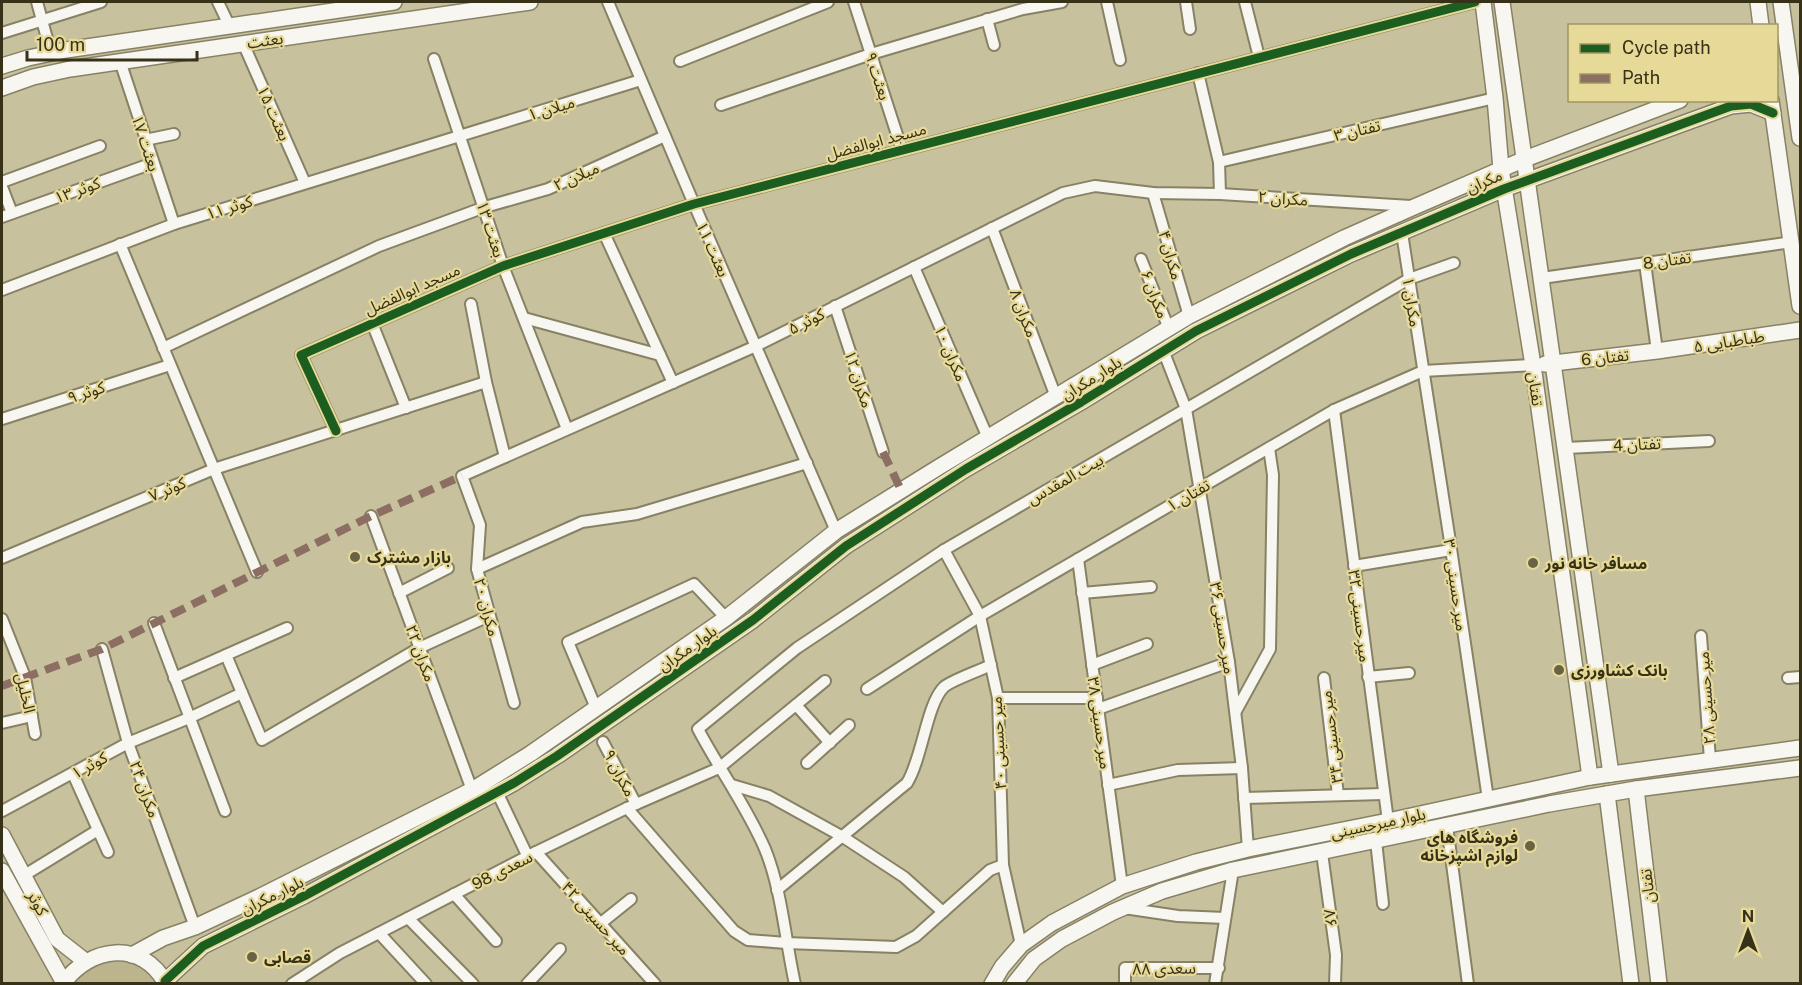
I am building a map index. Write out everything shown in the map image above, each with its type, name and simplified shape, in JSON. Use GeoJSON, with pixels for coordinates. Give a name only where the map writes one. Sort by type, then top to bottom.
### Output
{"type":"FeatureCollection","features":[{"type":"Feature","properties":{"kind":"street"},"geometry":{"type":"LineString","coordinates":[[37,2],[51,53]]}},
{"type":"Feature","properties":{"kind":"street"},"geometry":{"type":"LineString","coordinates":[[2,33],[101,2]]}},
{"type":"Feature","properties":{"kind":"street"},"geometry":{"type":"LineString","coordinates":[[218,2],[229,25]]}},
{"type":"Feature","properties":{"kind":"street","name":"بعثت"},"geometry":{"type":"LineString","coordinates":[[2,66],[51,53],[394,2]]}},
{"type":"Feature","properties":{"kind":"street","name":"بعثت"},"geometry":{"type":"LineString","coordinates":[[2,87],[33,77],[120,61],[530,2]]}},
{"type":"Feature","properties":{"kind":"street","name":"بعثت ۱۱"},"geometry":{"type":"LineString","coordinates":[[608,2],[693,204],[836,531]]}},
{"type":"Feature","properties":{"kind":"street"},"geometry":{"type":"LineString","coordinates":[[680,61],[828,2]]}},
{"type":"Feature","properties":{"kind":"street","name":"بعثت ۹"},"geometry":{"type":"LineString","coordinates":[[854,2],[902,150]]}},
{"type":"Feature","properties":{"kind":"street"},"geometry":{"type":"LineString","coordinates":[[721,105],[871,54],[1023,9],[1062,2]]}},
{"type":"Feature","properties":{"kind":"street"},"geometry":{"type":"LineString","coordinates":[[1107,2],[1120,60]]}},
{"type":"Feature","properties":{"kind":"street"},"geometry":{"type":"LineString","coordinates":[[1186,2],[1190,29]]}},
{"type":"Feature","properties":{"kind":"street"},"geometry":{"type":"LineString","coordinates":[[1245,2],[1259,57]]}},
{"type":"Feature","properties":{"kind":"street","name":"مسجد ابوالفضل"},"geometry":{"type":"LineString","coordinates":[[336,431],[301,355],[503,266],[693,204],[1475,2]]}},
{"type":"Feature","properties":{"kind":"street","name":"تفتان"},"geometry":{"type":"LineString","coordinates":[[1483,2],[1501,169],[1533,364],[1590,777]]}},
{"type":"Feature","properties":{"kind":"street","name":"تفتان"},"geometry":{"type":"LineString","coordinates":[[1502,2],[1611,774]]}},
{"type":"Feature","properties":{"kind":"street"},"geometry":{"type":"LineString","coordinates":[[1758,2],[1761,24]]}},
{"type":"Feature","properties":{"kind":"street"},"geometry":{"type":"LineString","coordinates":[[1781,2],[1794,48],[1800,138]]}},
{"type":"Feature","properties":{"kind":"street"},"geometry":{"type":"LineString","coordinates":[[987,19],[994,45]]}},
{"type":"Feature","properties":{"kind":"street"},"geometry":{"type":"LineString","coordinates":[[190,31],[192,50]]}},
{"type":"Feature","properties":{"kind":"street","name":"بعثت ۱۵"},"geometry":{"type":"LineString","coordinates":[[243,43],[305,183]]}},
{"type":"Feature","properties":{"kind":"street","name":"بعثت ۱۳"},"geometry":{"type":"LineString","coordinates":[[434,59],[503,266],[567,429]]}},
{"type":"Feature","properties":{"kind":"street","name":"بعثت ۱۷"},"geometry":{"type":"LineString","coordinates":[[120,61],[174,224]]}},
{"type":"Feature","properties":{"kind":"street"},"geometry":{"type":"LineString","coordinates":[[1198,74],[1219,162],[1221,194]]}},
{"type":"Feature","properties":{"kind":"street","name":"میلان ۱"},"geometry":{"type":"LineString","coordinates":[[461,135],[641,80]]}},
{"type":"Feature","properties":{"kind":"street","name":"تفتان ۳"},"geometry":{"type":"LineString","coordinates":[[1219,162],[1495,98]]}},
{"type":"Feature","properties":{"kind":"street","name":"مکران"},"geometry":{"type":"LineString","coordinates":[[1189,316],[1344,238],[1414,207],[1525,159],[1675,102]]}},
{"type":"Feature","properties":{"kind":"street","name":"مکران"},"geometry":{"type":"LineString","coordinates":[[1216,321],[1352,254],[1527,180],[1731,106],[1751,102],[1772,107]]}},
{"type":"Feature","properties":{"kind":"street"},"geometry":{"type":"LineString","coordinates":[[1772,107],[1800,306]]}},
{"type":"Feature","properties":{"kind":"street"},"geometry":{"type":"LineString","coordinates":[[145,140],[174,134]]}},
{"type":"Feature","properties":{"kind":"street","name":"کوثر ۱۱"},"geometry":{"type":"LineString","coordinates":[[2,290],[174,224],[461,135]]}},
{"type":"Feature","properties":{"kind":"street","name":"میلان ۲"},"geometry":{"type":"LineString","coordinates":[[163,348],[379,246],[485,207],[548,189],[665,136]]}},
{"type":"Feature","properties":{"kind":"street"},"geometry":{"type":"LineString","coordinates":[[2,182],[100,147]]}},
{"type":"Feature","properties":{"kind":"street","name":"کوثر ۱۳"},"geometry":{"type":"LineString","coordinates":[[7,215],[153,163]]}},
{"type":"Feature","properties":{"kind":"street","name":"کوثر ۵"},"geometry":{"type":"LineString","coordinates":[[462,476],[756,346],[1062,193],[1095,186],[1153,194]]}},
{"type":"Feature","properties":{"kind":"street"},"geometry":{"type":"LineString","coordinates":[[2,187],[7,215]]}},
{"type":"Feature","properties":{"kind":"street","name":"مکران ۲"},"geometry":{"type":"LineString","coordinates":[[1153,194],[1221,194],[1414,207]]}},
{"type":"Feature","properties":{"kind":"street","name":"مکران ۴"},"geometry":{"type":"LineString","coordinates":[[1153,194],[1189,316]]}},
{"type":"Feature","properties":{"kind":"street","name":"مکران ۸"},"geometry":{"type":"LineString","coordinates":[[992,228],[1056,397]]}},
{"type":"Feature","properties":{"kind":"street"},"geometry":{"type":"LineString","coordinates":[[604,233],[673,383]]}},
{"type":"Feature","properties":{"kind":"street","name":"مکران ۱"},"geometry":{"type":"LineString","coordinates":[[1402,233],[1423,371]]}},
{"type":"Feature","properties":{"kind":"street","name":"تفتان 8"},"geometry":{"type":"LineString","coordinates":[[1542,278],[1792,242]]}},
{"type":"Feature","properties":{"kind":"street"},"geometry":{"type":"LineString","coordinates":[[120,244],[257,572]]}},
{"type":"Feature","properties":{"kind":"street","name":"مکران ۶"},"geometry":{"type":"LineString","coordinates":[[1142,259],[1169,329]]}},
{"type":"Feature","properties":{"kind":"street","name":"بیت المقدس"},"geometry":{"type":"LineString","coordinates":[[719,768],[698,729],[797,648],[944,550],[1409,279],[1454,263]]}},
{"type":"Feature","properties":{"kind":"street"},"geometry":{"type":"LineString","coordinates":[[1645,263],[1657,351]]}},
{"type":"Feature","properties":{"kind":"street","name":"مکران ۱۰"},"geometry":{"type":"LineString","coordinates":[[914,267],[988,438]]}},
{"type":"Feature","properties":{"kind":"street"},"geometry":{"type":"LineString","coordinates":[[471,304],[486,382],[505,457]]}},
{"type":"Feature","properties":{"kind":"street","name":"مکران ۱۲"},"geometry":{"type":"LineString","coordinates":[[835,306],[883,452]]}},
{"type":"Feature","properties":{"kind":"street","name":"بلوار مکران"},"geometry":{"type":"LineString","coordinates":[[132,955],[163,938],[195,927],[259,897],[472,790],[530,754],[726,618],[836,531],[1189,316]]}},
{"type":"Feature","properties":{"kind":"street"},"geometry":{"type":"LineString","coordinates":[[524,318],[660,355]]}},
{"type":"Feature","properties":{"kind":"street","name":"بلوار مکران"},"geometry":{"type":"LineString","coordinates":[[165,982],[203,946],[304,896],[497,792],[557,756],[753,620],[846,546],[966,469],[1216,321]]}},
{"type":"Feature","properties":{"kind":"street"},"geometry":{"type":"LineString","coordinates":[[372,323],[406,408]]}},
{"type":"Feature","properties":{"kind":"street","name":"طباطبایی ۵"},"geometry":{"type":"LineString","coordinates":[[1657,351],[1800,330]]}},
{"type":"Feature","properties":{"kind":"street","name":"میر حسینی ۳۶"},"geometry":{"type":"LineString","coordinates":[[1163,351],[1186,409],[1200,488],[1236,712],[1248,849]]}},
{"type":"Feature","properties":{"kind":"street","name":"تفتان 6"},"geometry":{"type":"LineString","coordinates":[[1533,364],[1657,351]]}},
{"type":"Feature","properties":{"kind":"street","name":"تفتان ۱"},"geometry":{"type":"LineString","coordinates":[[867,689],[980,616],[1334,410],[1423,371],[1533,364]]}},
{"type":"Feature","properties":{"kind":"street","name":"کوثر ۹"},"geometry":{"type":"LineString","coordinates":[[2,419],[170,365]]}},
{"type":"Feature","properties":{"kind":"street","name":"میر حسینی ۳۰"},"geometry":{"type":"LineString","coordinates":[[1423,371],[1488,799]]}},
{"type":"Feature","properties":{"kind":"street","name":"کوثر ۷"},"geometry":{"type":"LineString","coordinates":[[2,558],[214,469],[486,382]]}},
{"type":"Feature","properties":{"kind":"street"},"geometry":{"type":"LineString","coordinates":[[1036,409],[1044,424]]}},
{"type":"Feature","properties":{"kind":"street","name":"میر حسینی ۳۲"},"geometry":{"type":"LineString","coordinates":[[1334,410],[1388,821]]}},
{"type":"Feature","properties":{"kind":"street","name":"تفتان 4"},"geometry":{"type":"LineString","coordinates":[[1566,448],[1709,441]]}},
{"type":"Feature","properties":{"kind":"street"},"geometry":{"type":"LineString","coordinates":[[1236,712],[1270,649],[1273,475],[1269,448]]}},
{"type":"Feature","properties":{"kind":"street"},"geometry":{"type":"LineString","coordinates":[[477,569],[582,522],[637,514],[807,463]]}},
{"type":"Feature","properties":{"kind":"street","name":"مکران ۲۰"},"geometry":{"type":"LineString","coordinates":[[462,476],[480,525],[477,569],[514,704]]}},
{"type":"Feature","properties":{"kind":"street","name":"مکران ۲۲"},"geometry":{"type":"LineString","coordinates":[[371,516],[472,790]]}},
{"type":"Feature","properties":{"kind":"street","name":"میر حسینی ۴۰"},"geometry":{"type":"LineString","coordinates":[[944,550],[980,616],[998,698],[1003,865],[1021,945]]}},
{"type":"Feature","properties":{"kind":"street"},"geometry":{"type":"LineString","coordinates":[[1354,566],[1451,550]]}},
{"type":"Feature","properties":{"kind":"street","name":"میر حسینی ۳۸"},"geometry":{"type":"LineString","coordinates":[[1078,559],[1122,886]]}},
{"type":"Feature","properties":{"kind":"street"},"geometry":{"type":"LineString","coordinates":[[399,593],[448,568]]}},
{"type":"Feature","properties":{"kind":"street"},"geometry":{"type":"LineString","coordinates":[[596,708],[568,642],[694,584],[726,618]]}},
{"type":"Feature","properties":{"kind":"street"},"geometry":{"type":"LineString","coordinates":[[1083,593],[1151,587]]}},
{"type":"Feature","properties":{"kind":"street"},"geometry":{"type":"LineString","coordinates":[[226,655],[262,740],[419,648],[489,616]]}},
{"type":"Feature","properties":{"kind":"street","name":"الخلیل"},"geometry":{"type":"LineString","coordinates":[[2,619],[25,677],[35,734]]}},
{"type":"Feature","properties":{"kind":"street"},"geometry":{"type":"LineString","coordinates":[[154,623],[225,811]]}},
{"type":"Feature","properties":{"kind":"street"},"geometry":{"type":"LineString","coordinates":[[174,678],[288,628]]}},
{"type":"Feature","properties":{"kind":"street","name":"میر حسینی ۲۸"},"geometry":{"type":"LineString","coordinates":[[1701,636],[1710,760]]}},
{"type":"Feature","properties":{"kind":"street"},"geometry":{"type":"LineString","coordinates":[[1092,665],[1147,644]]}},
{"type":"Feature","properties":{"kind":"street","name":"مکران ۲۴"},"geometry":{"type":"LineString","coordinates":[[102,649],[128,743],[195,927]]}},
{"type":"Feature","properties":{"kind":"street"},"geometry":{"type":"LineString","coordinates":[[998,698],[1097,704],[1229,662]]}},
{"type":"Feature","properties":{"kind":"street"},"geometry":{"type":"LineString","coordinates":[[777,890],[907,783],[915,771],[933,706],[944,687],[991,665]]}},
{"type":"Feature","properties":{"kind":"street"},"geometry":{"type":"LineString","coordinates":[[1368,677],[1409,673]]}},
{"type":"Feature","properties":{"kind":"street"},"geometry":{"type":"LineString","coordinates":[[1788,678],[1800,677]]}},
{"type":"Feature","properties":{"kind":"street","name":"میر حسینی ۳۴"},"geometry":{"type":"LineString","coordinates":[[1324,678],[1338,795]]}},
{"type":"Feature","properties":{"kind":"street","name":"سعدی 98"},"geometry":{"type":"LineString","coordinates":[[292,984],[340,953],[454,894],[631,806],[719,768],[825,681]]}},
{"type":"Feature","properties":{"kind":"street","name":"کوثر ۱"},"geometry":{"type":"LineString","coordinates":[[2,811],[128,743],[243,693]]}},
{"type":"Feature","properties":{"kind":"street"},"geometry":{"type":"LineString","coordinates":[[796,705],[830,743]]}},
{"type":"Feature","properties":{"kind":"street"},"geometry":{"type":"LineString","coordinates":[[2,723],[32,716]]}},
{"type":"Feature","properties":{"kind":"street"},"geometry":{"type":"LineString","coordinates":[[807,763],[849,725]]}},
{"type":"Feature","properties":{"kind":"street","name":"مکران ۹"},"geometry":{"type":"LineString","coordinates":[[603,742],[631,806],[740,936],[748,940],[786,944],[896,947],[916,936],[990,870],[1003,865]]}},
{"type":"Feature","properties":{"kind":"street","name":"بلوار میرحسینی"},"geometry":{"type":"LineString","coordinates":[[992,984],[1002,967],[1021,945],[1052,923],[1122,886],[1159,873],[1248,849],[1590,777],[1800,748]]}},
{"type":"Feature","properties":{"kind":"street"},"geometry":{"type":"LineString","coordinates":[[1741,756],[1745,775]]}},
{"type":"Feature","properties":{"kind":"street"},"geometry":{"type":"LineString","coordinates":[[719,768],[732,785],[764,849],[777,890],[795,984]]}},
{"type":"Feature","properties":{"kind":"street"},"geometry":{"type":"LineString","coordinates":[[1108,785],[1178,770],[1242,768]]}},
{"type":"Feature","properties":{"kind":"street","name":"بلوار میرحسینی"},"geometry":{"type":"LineString","coordinates":[[1014,984],[1034,959],[1062,939],[1122,908],[1162,891],[1233,870],[1322,853],[1496,814],[1607,794],[1800,768]]}},
{"type":"Feature","properties":{"kind":"street"},"geometry":{"type":"LineString","coordinates":[[73,774],[108,852]]}},
{"type":"Feature","properties":{"kind":"street"},"geometry":{"type":"LineString","coordinates":[[732,785],[769,796],[843,837],[904,877],[943,912]]}},
{"type":"Feature","properties":{"kind":"street","name":"تفتان"},"geometry":{"type":"LineString","coordinates":[[1636,789],[1659,984]]}},
{"type":"Feature","properties":{"kind":"street","name":"میر حسینی ۴۲"},"geometry":{"type":"LineString","coordinates":[[497,792],[532,855],[600,923],[648,981]]}},
{"type":"Feature","properties":{"kind":"street"},"geometry":{"type":"LineString","coordinates":[[1244,798],[1383,794]]}},
{"type":"Feature","properties":{"kind":"street","name":"تفتان"},"geometry":{"type":"LineString","coordinates":[[1607,794],[1631,984]]}},
{"type":"Feature","properties":{"kind":"street"},"geometry":{"type":"LineString","coordinates":[[1447,825],[1468,984]]}},
{"type":"Feature","properties":{"kind":"street"},"geometry":{"type":"LineString","coordinates":[[23,876],[98,830]]}},
{"type":"Feature","properties":{"kind":"street","name":"کوثر"},"geometry":{"type":"LineString","coordinates":[[2,836],[57,939],[85,961]]}},
{"type":"Feature","properties":{"kind":"street"},"geometry":{"type":"LineString","coordinates":[[1376,841],[1383,904]]}},
{"type":"Feature","properties":{"kind":"street","name":"۸۶"},"geometry":{"type":"LineString","coordinates":[[1322,853],[1336,955],[1335,984]]}},
{"type":"Feature","properties":{"kind":"street"},"geometry":{"type":"LineString","coordinates":[[1215,984],[1233,870]]}},
{"type":"Feature","properties":{"kind":"street","name":"کوثر"},"geometry":{"type":"LineString","coordinates":[[2,871],[64,983]]}},
{"type":"Feature","properties":{"kind":"street"},"geometry":{"type":"LineString","coordinates":[[454,894],[496,941]]}},
{"type":"Feature","properties":{"kind":"street"},"geometry":{"type":"LineString","coordinates":[[600,923],[631,899]]}},
{"type":"Feature","properties":{"kind":"street"},"geometry":{"type":"LineString","coordinates":[[1122,908],[1178,916],[1225,918]]}},
{"type":"Feature","properties":{"kind":"street"},"geometry":{"type":"LineString","coordinates":[[408,918],[470,983]]}},
{"type":"Feature","properties":{"kind":"street"},"geometry":{"type":"LineString","coordinates":[[379,933],[426,984]]}},
{"type":"Feature","properties":{"kind":"street"},"geometry":{"type":"LineString","coordinates":[[527,984],[560,949]]}},
{"type":"Feature","properties":{"kind":"street"},"geometry":{"type":"LineString","coordinates":[[64,983],[73,970],[85,961],[100,954],[116,952],[146,961],[165,982]]}},
{"type":"Feature","properties":{"kind":"street","name":"سعدی ۸۸"},"geometry":{"type":"LineString","coordinates":[[1125,984],[1125,968],[1219,968]]}},
{"type":"Feature","properties":{"kind":"shaded area"},"geometry":{"type":"Polygon","coordinates":[[[110,959],[143,968],[158,984],[71,984],[80,972],[110,959]]]}},
{"type":"Feature","properties":{"kind":"marked path"},"geometry":{"type":"LineString","coordinates":[[883,452],[901,490]]}},
{"type":"Feature","properties":{"kind":"marked path"},"geometry":{"type":"LineString","coordinates":[[2,686],[102,649],[371,516],[462,476]]}},
{"type":"Feature","properties":{"kind":"cycle path"},"geometry":{"type":"LineString","coordinates":[[336,431],[301,355],[503,266],[694,204],[1475,2]]}},
{"type":"Feature","properties":{"kind":"cycle path"},"geometry":{"type":"LineString","coordinates":[[165,981],[203,946],[304,896],[514,783],[557,756],[753,620],[846,546],[966,469],[1196,331],[1351,254],[1504,189],[1731,106],[1751,104],[1773,113]]}},
{"type":"Feature","properties":{"kind":"place","name":"بازار مشترک"},"geometry":{"type":"Point","coordinates":[355,557]}},
{"type":"Feature","properties":{"kind":"place","name":"مسافر خانه نور"},"geometry":{"type":"Point","coordinates":[1533,563]}},
{"type":"Feature","properties":{"kind":"place","name":"بانک کشاورزی"},"geometry":{"type":"Point","coordinates":[1559,670]}},
{"type":"Feature","properties":{"kind":"place","name":"فروشگاه های لوازم اشپزخانه"},"geometry":{"type":"Point","coordinates":[1530,846]}},
{"type":"Feature","properties":{"kind":"place","name":"قصابی"},"geometry":{"type":"Point","coordinates":[252,957]}}]}
